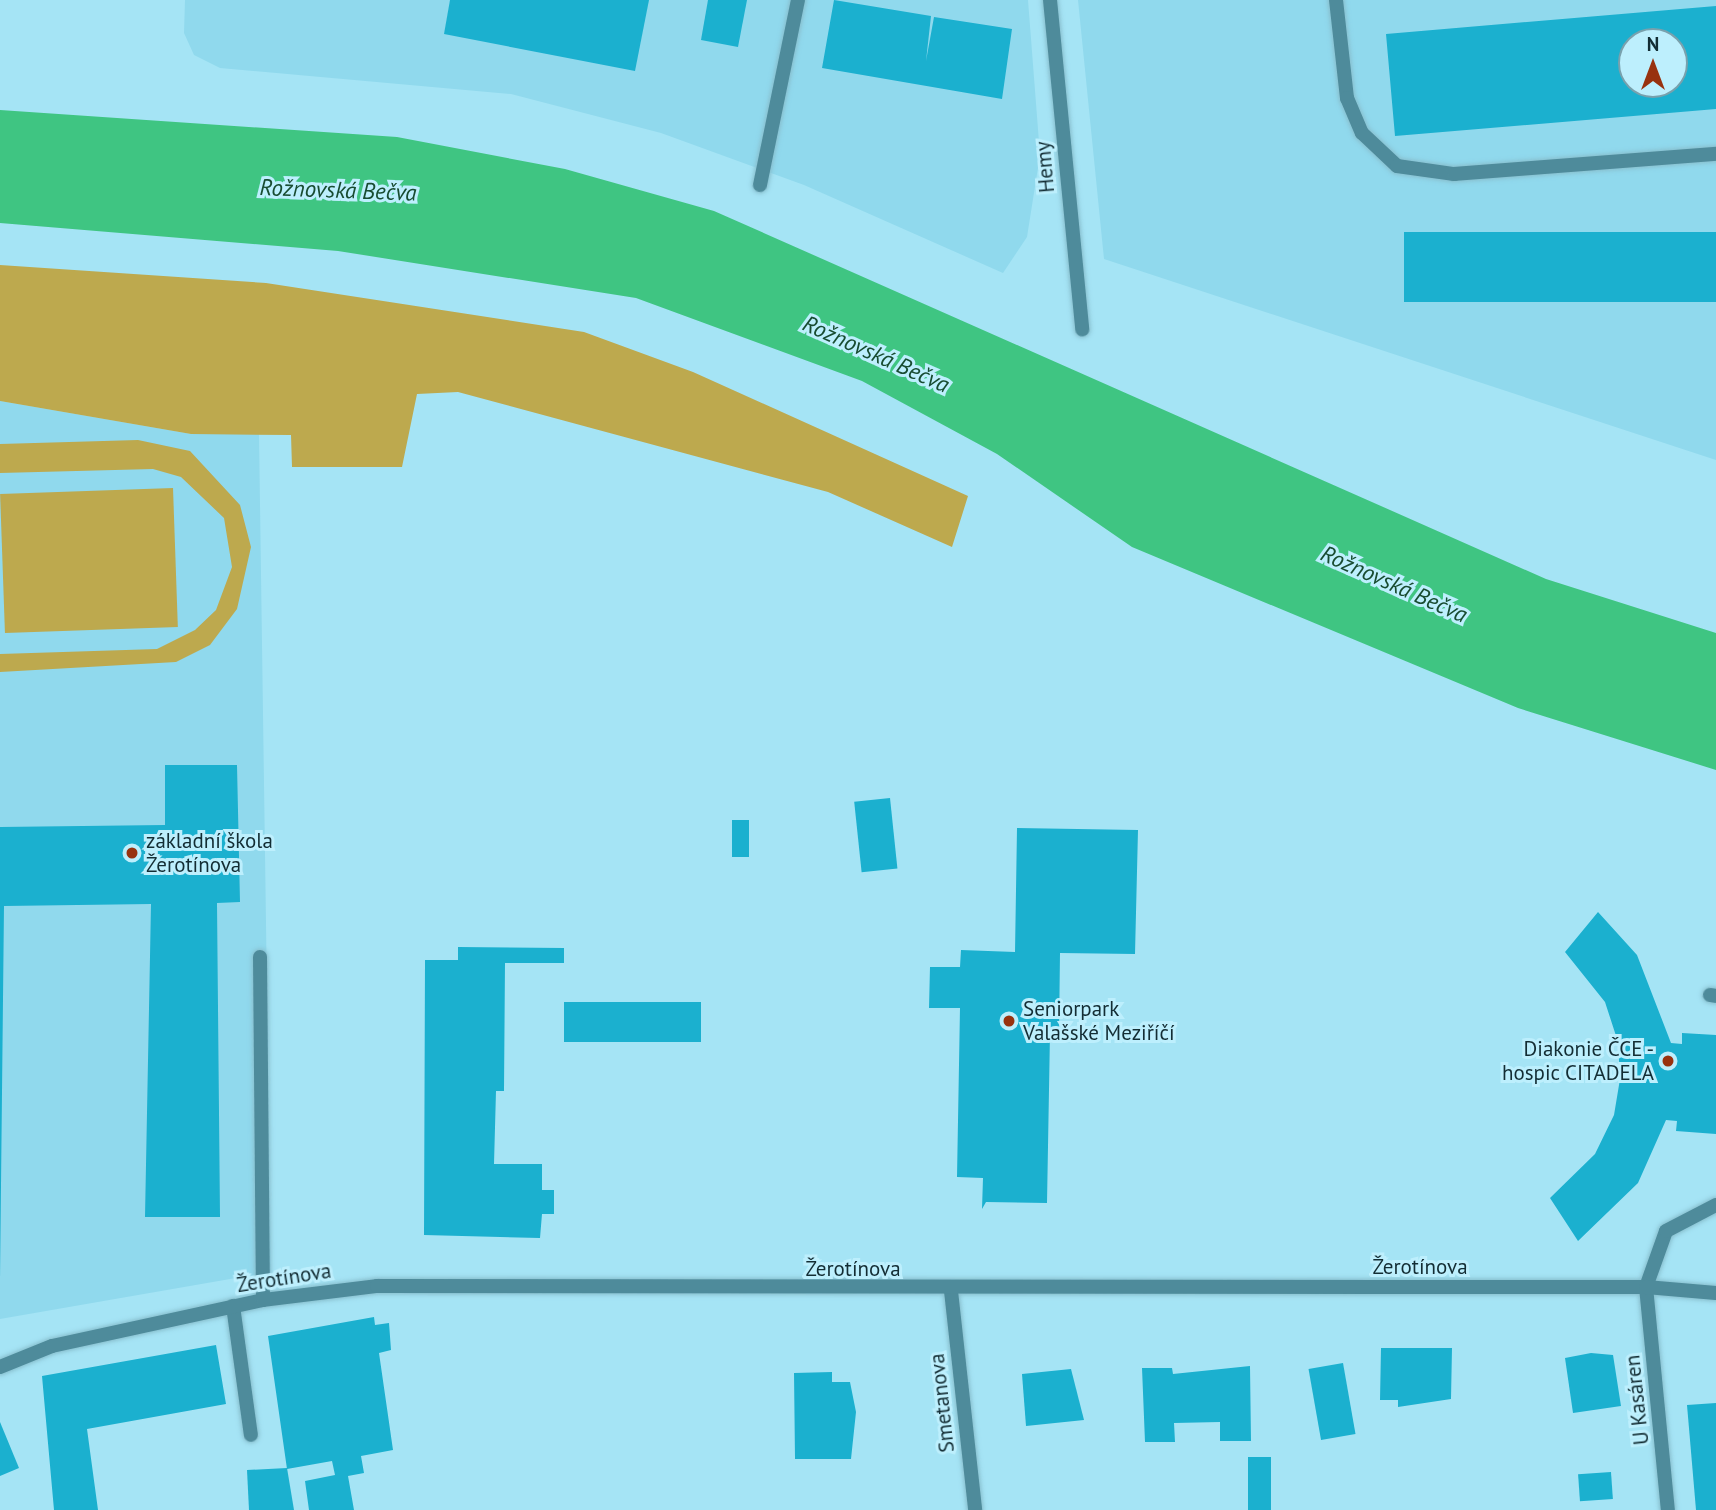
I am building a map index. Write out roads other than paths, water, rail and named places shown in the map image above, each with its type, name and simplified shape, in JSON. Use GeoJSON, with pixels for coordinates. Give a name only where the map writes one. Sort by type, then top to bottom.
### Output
{"type":"FeatureCollection","features":[{"type":"Feature","properties":{"kind":"street"},"geometry":{"type":"LineString","coordinates":[[760,185],[798,0]]}},
{"type":"Feature","properties":{"kind":"street","name":"Hemy"},"geometry":{"type":"LineString","coordinates":[[1050,0],[1082,329]]}},
{"type":"Feature","properties":{"kind":"street"},"geometry":{"type":"LineString","coordinates":[[1336,0],[1347,98],[1362,133],[1397,166],[1454,174],[1716,154]]}},
{"type":"Feature","properties":{"kind":"street"},"geometry":{"type":"LineString","coordinates":[[260,957],[263,1300]]}},
{"type":"Feature","properties":{"kind":"street"},"geometry":{"type":"LineString","coordinates":[[1646,1287],[1666,1231],[1716,1205]]}},
{"type":"Feature","properties":{"kind":"street","name":"Žerotínova"},"geometry":{"type":"LineString","coordinates":[[0,1367],[52,1346],[233,1306],[377,1286],[951,1291],[1646,1287],[1716,1293]]}},
{"type":"Feature","properties":{"kind":"street","name":"U Kasáren"},"geometry":{"type":"LineString","coordinates":[[1646,1287],[1668,1510]]}},
{"type":"Feature","properties":{"kind":"street","name":"Smetanova"},"geometry":{"type":"LineString","coordinates":[[951,1291],[975,1510]]}},
{"type":"Feature","properties":{"kind":"street"},"geometry":{"type":"LineString","coordinates":[[233,1306],[251,1435]]}},
{"type":"Feature","properties":{"kind":"water","name":"Rožnovská Bečva"},"geometry":{"type":"Polygon","coordinates":[[[0,110],[397,137],[565,169],[714,211],[1546,579],[1716,633],[1716,770],[1518,708],[1132,547],[997,454],[862,381],[636,298],[338,251],[0,223],[0,110]]]}},
{"type":"Feature","properties":{"kind":"place","name":"základní škola Žerotínova"},"geometry":{"type":"Point","coordinates":[132,853]}},
{"type":"Feature","properties":{"kind":"place","name":"Seniorpark Valašské Meziříčí"},"geometry":{"type":"Point","coordinates":[1009,1021]}},
{"type":"Feature","properties":{"kind":"place","name":"Diakonie ČCE - hospic CITADELA"},"geometry":{"type":"Point","coordinates":[1668,1061]}}]}
